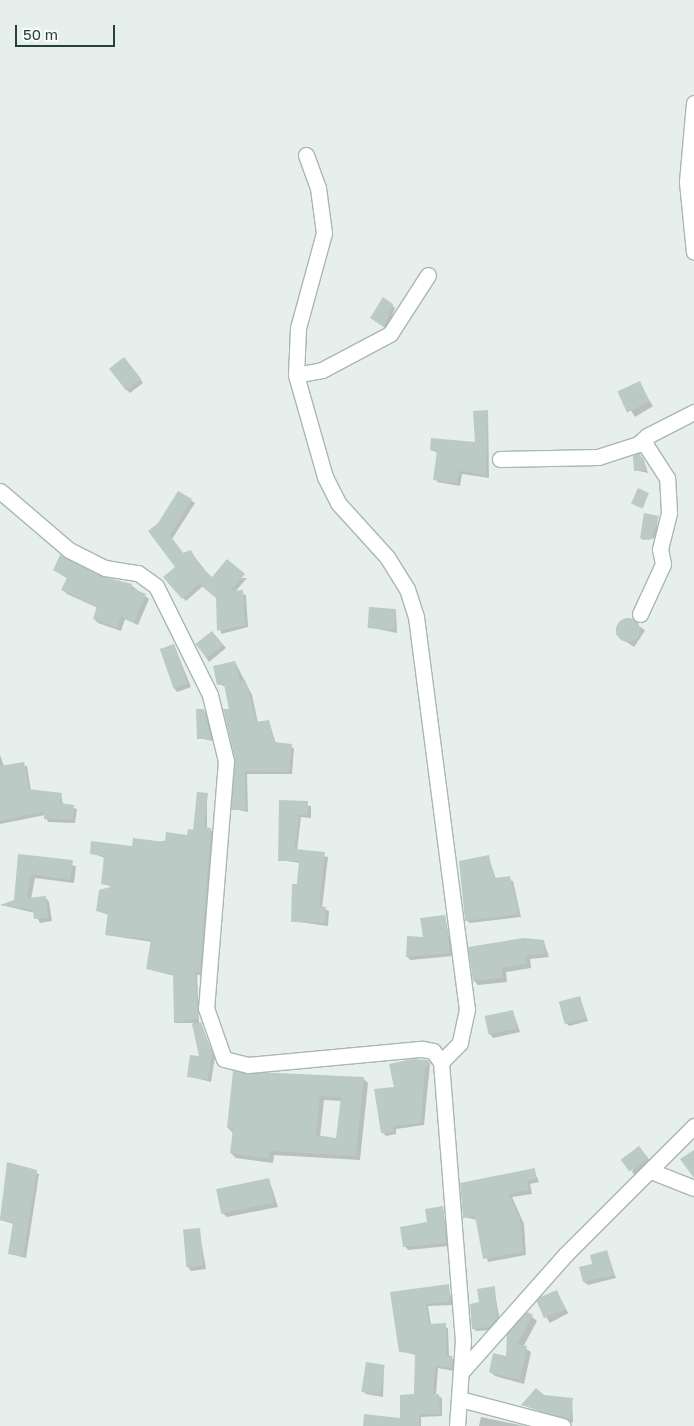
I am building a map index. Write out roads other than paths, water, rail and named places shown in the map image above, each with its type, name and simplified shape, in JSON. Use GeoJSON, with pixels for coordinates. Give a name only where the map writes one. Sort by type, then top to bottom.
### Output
{"type":"FeatureCollection","features":[{"type":"Feature","properties":{"kind":"street"},"geometry":{"type":"LineString","coordinates":[[694,103],[688,182],[694,252]]}},
{"type":"Feature","properties":{"kind":"street"},"geometry":{"type":"LineString","coordinates":[[306,155],[318,188],[324,233],[298,328],[296,375],[333,494],[387,558],[407,589],[416,617],[467,1008],[460,1043],[441,1062]]}},
{"type":"Feature","properties":{"kind":"street"},"geometry":{"type":"LineString","coordinates":[[296,375],[322,370],[390,334],[428,275]]}},
{"type":"Feature","properties":{"kind":"street"},"geometry":{"type":"LineString","coordinates":[[500,459],[598,457],[638,444],[647,436],[694,412]]}},
{"type":"Feature","properties":{"kind":"street"},"geometry":{"type":"LineString","coordinates":[[640,614],[663,564],[660,549],[669,520],[667,478],[650,458],[647,436]]}},
{"type":"Feature","properties":{"kind":"street"},"geometry":{"type":"LineString","coordinates":[[0,491],[69,550],[105,568],[138,572],[156,586],[210,695],[226,761],[206,1008],[224,1059],[248,1065],[422,1050],[433,1051],[441,1062],[456,1216],[463,1370],[457,1426]]}},
{"type":"Feature","properties":{"kind":"street"},"geometry":{"type":"LineString","coordinates":[[463,1370],[566,1254],[694,1126]]}},
{"type":"Feature","properties":{"kind":"street"},"geometry":{"type":"LineString","coordinates":[[651,1170],[694,1188]]}},
{"type":"Feature","properties":{"kind":"street"},"geometry":{"type":"LineString","coordinates":[[460,1399],[563,1426]]}}]}
